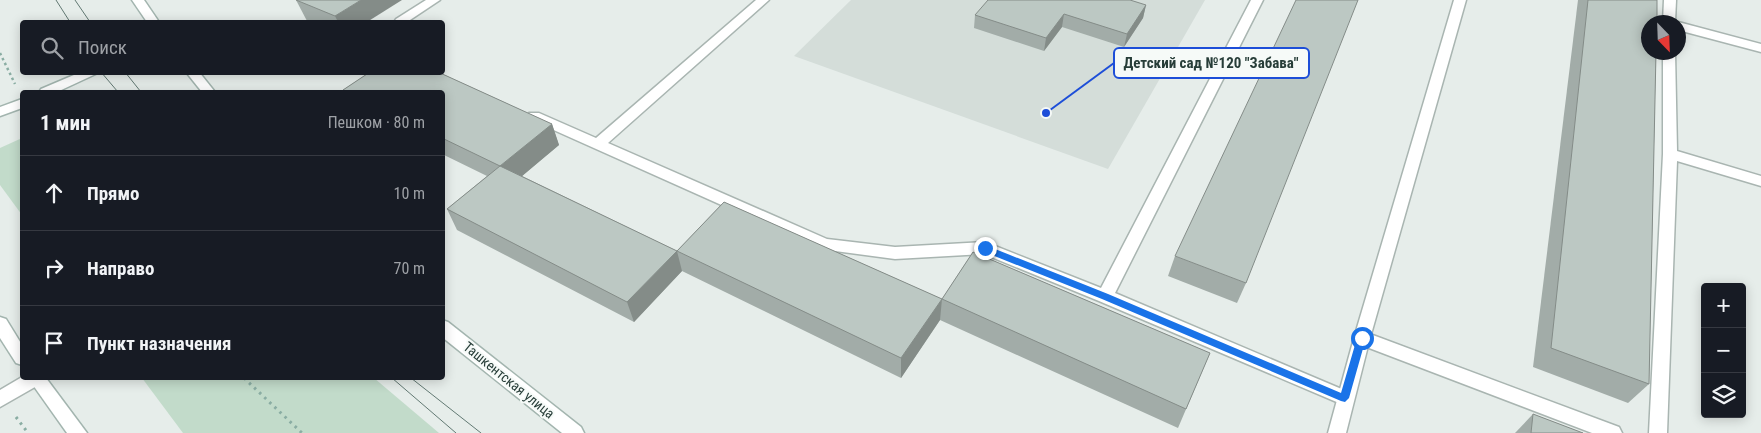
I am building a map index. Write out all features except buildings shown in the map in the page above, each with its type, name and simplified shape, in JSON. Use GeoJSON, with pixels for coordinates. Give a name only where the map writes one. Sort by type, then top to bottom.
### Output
{"type":"FeatureCollection","features":[{"type":"Feature","properties":{"kind":"street"},"geometry":{"type":"LineString","coordinates":[[138,0],[152,20]]}},
{"type":"Feature","properties":{"kind":"street"},"geometry":{"type":"LineString","coordinates":[[403,20],[434,0]]}},
{"type":"Feature","properties":{"kind":"street"},"geometry":{"type":"LineString","coordinates":[[598,144],[763,0]]}},
{"type":"Feature","properties":{"kind":"street"},"geometry":{"type":"LineString","coordinates":[[1105,296],[1257,0]]}},
{"type":"Feature","properties":{"kind":"street"},"geometry":{"type":"LineString","coordinates":[[1337,433],[1362,338],[1460,0]]}},
{"type":"Feature","properties":{"kind":"street"},"geometry":{"type":"LineString","coordinates":[[1669,15],[1670,0]]}},
{"type":"Feature","properties":{"kind":"street"},"geometry":{"type":"LineString","coordinates":[[1686,28],[1761,48]]}},
{"type":"Feature","properties":{"kind":"street"},"geometry":{"type":"LineString","coordinates":[[1658,433],[1670,154],[1669,60]]}},
{"type":"Feature","properties":{"kind":"street"},"geometry":{"type":"LineString","coordinates":[[51,90],[87,75]]}},
{"type":"Feature","properties":{"kind":"street"},"geometry":{"type":"LineString","coordinates":[[195,75],[207,90]]}},
{"type":"Feature","properties":{"kind":"street"},"geometry":{"type":"LineString","coordinates":[[0,112],[20,97]]}},
{"type":"Feature","properties":{"kind":"street"},"geometry":{"type":"LineString","coordinates":[[517,108],[825,245],[895,253],[985,248],[1105,296],[1345,398]]}},
{"type":"Feature","properties":{"kind":"street"},"geometry":{"type":"LineString","coordinates":[[1670,154],[1761,181]]}},
{"type":"Feature","properties":{"kind":"street"},"geometry":{"type":"LineString","coordinates":[[0,324],[20,355]]}},
{"type":"Feature","properties":{"kind":"street","name":"Ташкентская улица"},"geometry":{"type":"LineString","coordinates":[[445,329],[575,433]]}},
{"type":"Feature","properties":{"kind":"street"},"geometry":{"type":"LineString","coordinates":[[1362,338],[1613,433]]}},
{"type":"Feature","properties":{"kind":"street"},"geometry":{"type":"LineString","coordinates":[[0,398],[32,380]]}},
{"type":"Feature","properties":{"kind":"street"},"geometry":{"type":"LineString","coordinates":[[38,380],[78,433]]}},
{"type":"Feature","properties":{"kind":"path"},"geometry":{"type":"LineString","coordinates":[[0,54],[20,97]]}},
{"type":"Feature","properties":{"kind":"path"},"geometry":{"type":"LineString","coordinates":[[246,380],[302,433]]}},
{"type":"Feature","properties":{"kind":"shaded area"},"geometry":{"type":"Polygon","coordinates":[[[851,0],[1205,0],[1108,169],[794,56],[851,0]]]}},
{"type":"Feature","properties":{"kind":"green space"},"geometry":{"type":"Polygon","coordinates":[[[20,139],[20,212],[0,185],[0,148],[20,139]]]}},
{"type":"Feature","properties":{"kind":"green space"},"geometry":{"type":"Polygon","coordinates":[[[143,380],[376,380],[439,433],[183,433],[143,380]]]}},
{"type":"Feature","properties":{"kind":"tram line"},"geometry":{"type":"LineString","coordinates":[[56,0],[69,20]]}},
{"type":"Feature","properties":{"kind":"tram line"},"geometry":{"type":"LineString","coordinates":[[75,0],[89,20]]}},
{"type":"Feature","properties":{"kind":"tram line"},"geometry":{"type":"LineString","coordinates":[[104,75],[116,90]]}},
{"type":"Feature","properties":{"kind":"tram line"},"geometry":{"type":"LineString","coordinates":[[127,75],[139,90]]}},
{"type":"Feature","properties":{"kind":"tram line"},"geometry":{"type":"LineString","coordinates":[[394,380],[456,433]]}},
{"type":"Feature","properties":{"kind":"tram line"},"geometry":{"type":"LineString","coordinates":[[414,380],[481,433]]}},
{"type":"Feature","properties":{"kind":"place","name":"Детский сад №120 \"Забава\""},"geometry":{"type":"Point","coordinates":[1046,113]}},
{"type":"Feature","properties":{"kind":"route"},"geometry":{"type":"LineString","coordinates":[[985,248],[1105,296],[1345,398],[1362,338]]}}]}
